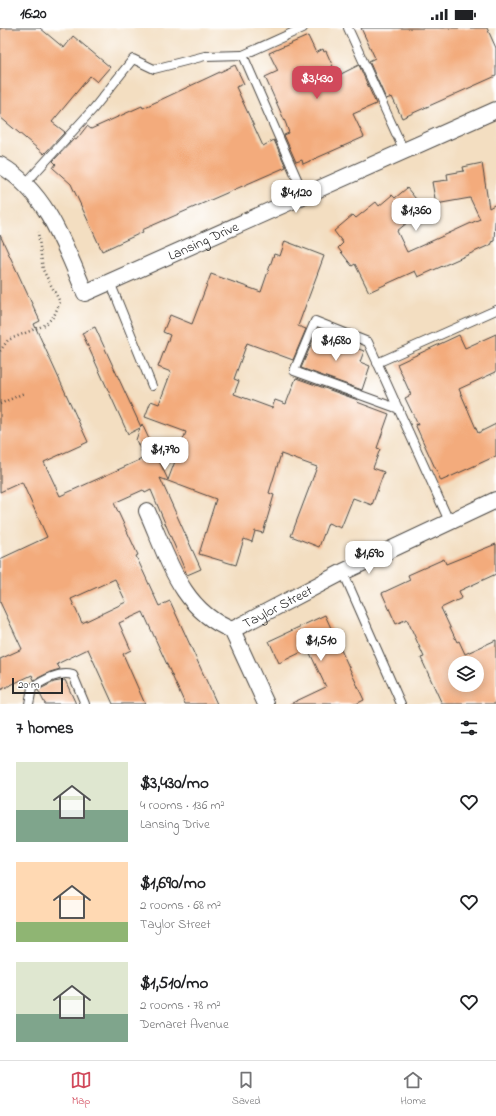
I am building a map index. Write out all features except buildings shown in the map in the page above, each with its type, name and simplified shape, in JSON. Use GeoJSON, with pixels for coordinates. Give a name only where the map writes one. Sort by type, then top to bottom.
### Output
{"type":"FeatureCollection","features":[{"type":"Feature","properties":{"kind":"street","name":"Lansing Drive"},"geometry":{"type":"LineString","coordinates":[[25,184],[41,202],[55,225],[85,293],[496,110]]}},
{"type":"Feature","properties":{"kind":"street"},"geometry":{"type":"LineString","coordinates":[[0,165],[25,184]]}},
{"type":"Feature","properties":{"kind":"street","name":"Taylor Street"},"geometry":{"type":"LineString","coordinates":[[232,630],[343,572],[496,500]]}},
{"type":"Feature","properties":{"kind":"street"},"geometry":{"type":"LineString","coordinates":[[147,511],[185,594],[201,612],[217,624],[232,630],[266,704]]}},
{"type":"Feature","properties":{"kind":"lane"},"geometry":{"type":"LineString","coordinates":[[25,184],[94,108],[133,59],[154,69],[205,56],[243,55],[303,28]]}},
{"type":"Feature","properties":{"kind":"lane"},"geometry":{"type":"LineString","coordinates":[[348,28],[404,151]]}},
{"type":"Feature","properties":{"kind":"lane"},"geometry":{"type":"LineString","coordinates":[[243,55],[304,196]]}},
{"type":"Feature","properties":{"kind":"lane"},"geometry":{"type":"LineString","coordinates":[[110,282],[152,386]]}},
{"type":"Feature","properties":{"kind":"lane"},"geometry":{"type":"LineString","coordinates":[[377,363],[496,310]]}},
{"type":"Feature","properties":{"kind":"lane"},"geometry":{"type":"LineString","coordinates":[[399,410],[294,371],[314,321],[368,342],[377,363],[399,410],[449,521]]}},
{"type":"Feature","properties":{"kind":"lane"},"geometry":{"type":"LineString","coordinates":[[343,572],[401,704]]}},
{"type":"Feature","properties":{"kind":"lane"},"geometry":{"type":"LineString","coordinates":[[29,704],[32,688],[40,682],[64,672],[73,675],[85,704]]}},
{"type":"Feature","properties":{"kind":"path"},"geometry":{"type":"LineString","coordinates":[[0,351],[8,340],[45,325],[54,316],[60,302],[43,270],[37,227]]}},
{"type":"Feature","properties":{"kind":"path"},"geometry":{"type":"LineString","coordinates":[[0,404],[24,393]]}}]}
